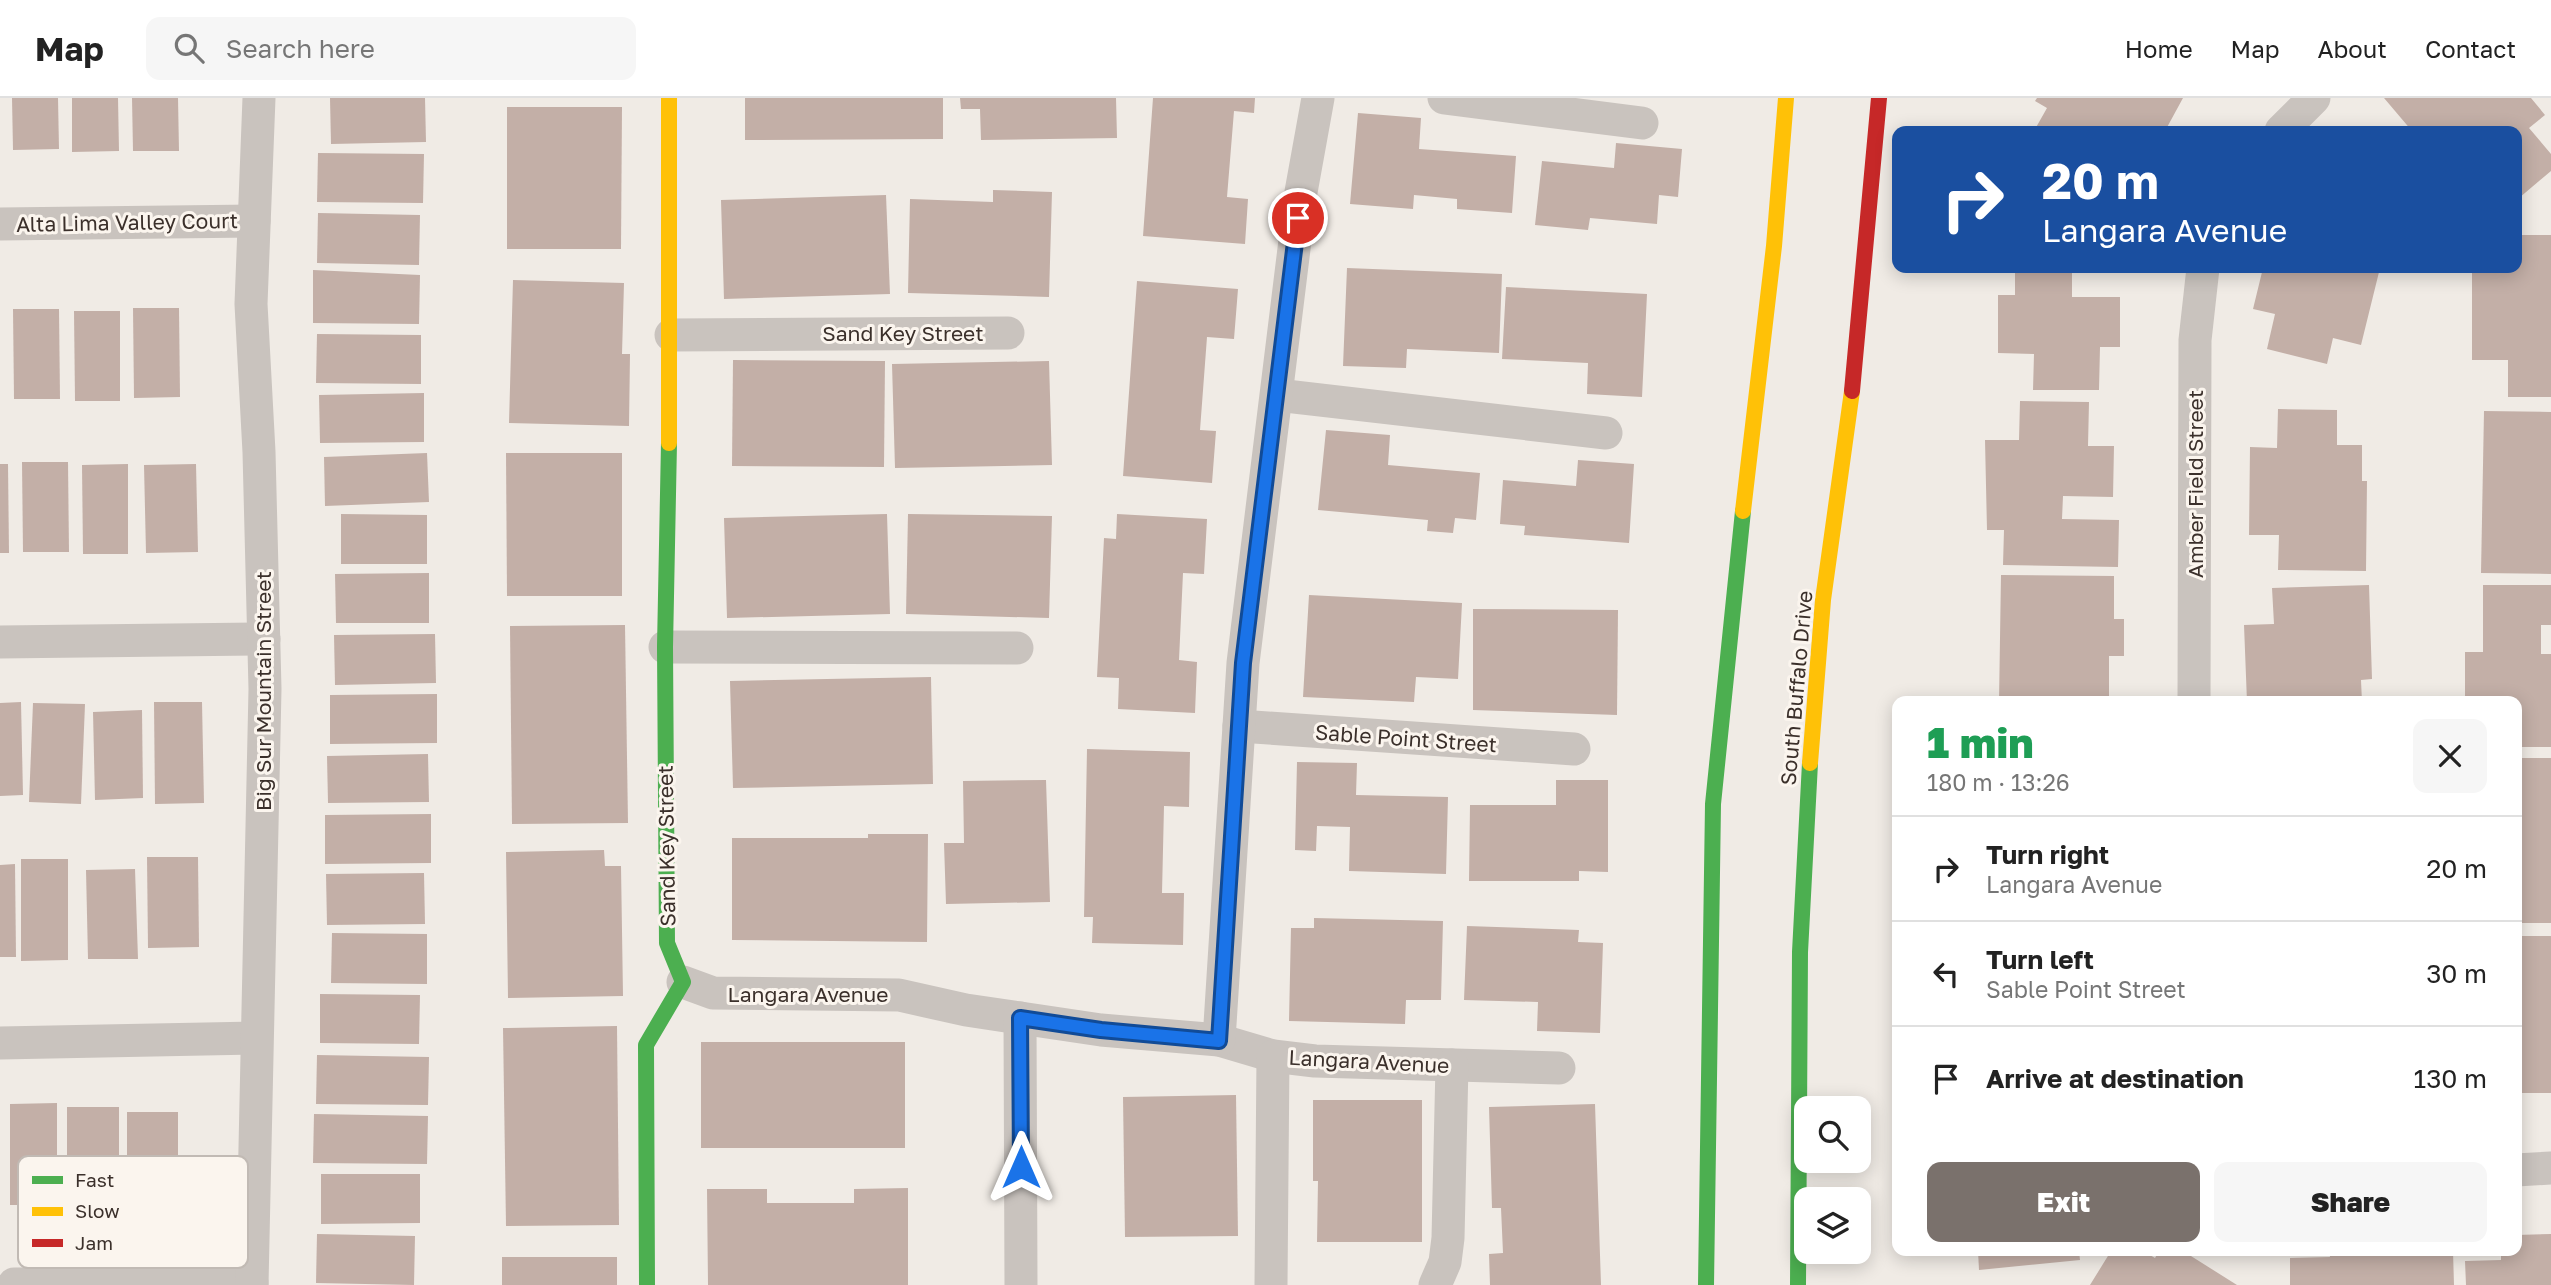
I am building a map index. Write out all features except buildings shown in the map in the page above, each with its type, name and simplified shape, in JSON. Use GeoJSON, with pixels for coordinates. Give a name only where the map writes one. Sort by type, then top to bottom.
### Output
{"type":"FeatureCollection","features":[{"type":"Feature","properties":{"kind":"main road","name":"Sand Key Street"},"geometry":{"type":"LineString","coordinates":[[669,98],[671,335],[665,647],[667,943],[683,982]]}},
{"type":"Feature","properties":{"kind":"main road"},"geometry":{"type":"LineString","coordinates":[[1706,1285],[1713,804],[1728,638],[1774,246],[1786,98]]}},
{"type":"Feature","properties":{"kind":"main road","name":"South Buffalo Drive"},"geometry":{"type":"LineString","coordinates":[[1798,1285],[1800,953],[1808,792],[1823,600],[1852,388],[1879,98]]}},
{"type":"Feature","properties":{"kind":"main road"},"geometry":{"type":"LineString","coordinates":[[647,1285],[646,1045],[683,982]]}},
{"type":"Feature","properties":{"kind":"street","name":"Big Sur Mountain Street"},"geometry":{"type":"LineString","coordinates":[[252,1284],[256,1038],[263,842],[264,639],[251,304],[259,98]]}},
{"type":"Feature","properties":{"kind":"street"},"geometry":{"type":"LineString","coordinates":[[1219,1041],[1243,663],[1301,192],[1318,98]]}},
{"type":"Feature","properties":{"kind":"street"},"geometry":{"type":"LineString","coordinates":[[1444,98],[1642,123]]}},
{"type":"Feature","properties":{"kind":"street"},"geometry":{"type":"LineString","coordinates":[[2286,126],[2314,98]]}},
{"type":"Feature","properties":{"kind":"street","name":"Alta Lima Valley Court"},"geometry":{"type":"LineString","coordinates":[[0,224],[254,220]]}},
{"type":"Feature","properties":{"kind":"street","name":"Amber Field Street"},"geometry":{"type":"LineString","coordinates":[[2194,696],[2194,340],[2202,273]]}},
{"type":"Feature","properties":{"kind":"street","name":"Sand Key Street"},"geometry":{"type":"LineString","coordinates":[[671,335],[1008,332]]}},
{"type":"Feature","properties":{"kind":"street"},"geometry":{"type":"LineString","coordinates":[[1276,394],[1606,433]]}},
{"type":"Feature","properties":{"kind":"street"},"geometry":{"type":"LineString","coordinates":[[0,642],[264,639]]}},
{"type":"Feature","properties":{"kind":"street"},"geometry":{"type":"LineString","coordinates":[[665,647],[1017,648]]}},
{"type":"Feature","properties":{"kind":"street","name":"Sable Point Street"},"geometry":{"type":"LineString","coordinates":[[1239,726],[1574,749]]}},
{"type":"Feature","properties":{"kind":"street","name":"Langara Avenue"},"geometry":{"type":"LineString","coordinates":[[683,982],[713,993],[899,995],[966,1010],[1101,1030],[1219,1041],[1273,1056],[1315,1061],[1559,1068]]}},
{"type":"Feature","properties":{"kind":"street"},"geometry":{"type":"LineString","coordinates":[[1020,1018],[1021,1285]]}},
{"type":"Feature","properties":{"kind":"street"},"geometry":{"type":"LineString","coordinates":[[0,1043],[256,1038]]}},
{"type":"Feature","properties":{"kind":"street"},"geometry":{"type":"LineString","coordinates":[[1271,1285],[1273,1056]]}},
{"type":"Feature","properties":{"kind":"street"},"geometry":{"type":"LineString","coordinates":[[1435,1285],[1445,1262],[1448,1238],[1452,1065]]}},
{"type":"Feature","properties":{"kind":"street"},"geometry":{"type":"LineString","coordinates":[[2522,1170],[2551,1168]]}},
{"type":"Feature","properties":{"kind":"street"},"geometry":{"type":"LineString","coordinates":[[14,1284],[252,1284]]}},
{"type":"Feature","properties":{"kind":"traffic: fast"},"geometry":{"type":"LineString","coordinates":[[647,1285],[646,1045],[683,982],[667,943],[665,647],[669,443]]}},
{"type":"Feature","properties":{"kind":"traffic: fast"},"geometry":{"type":"LineString","coordinates":[[1706,1285],[1713,804],[1743,511]]}},
{"type":"Feature","properties":{"kind":"traffic: fast"},"geometry":{"type":"LineString","coordinates":[[1798,1285],[1800,952],[1810,763]]}},
{"type":"Feature","properties":{"kind":"traffic: slow"},"geometry":{"type":"LineString","coordinates":[[669,98],[669,443]]}},
{"type":"Feature","properties":{"kind":"traffic: slow"},"geometry":{"type":"LineString","coordinates":[[1743,511],[1774,246],[1786,98]]}},
{"type":"Feature","properties":{"kind":"traffic: slow"},"geometry":{"type":"LineString","coordinates":[[1810,763],[1823,600],[1852,391]]}},
{"type":"Feature","properties":{"kind":"traffic: jam"},"geometry":{"type":"LineString","coordinates":[[1852,391],[1879,98]]}},
{"type":"Feature","properties":{"kind":"route"},"geometry":{"type":"LineString","coordinates":[[1021,1167],[1020,1018],[1101,1030],[1219,1041],[1243,663],[1298,218]]}}]}
